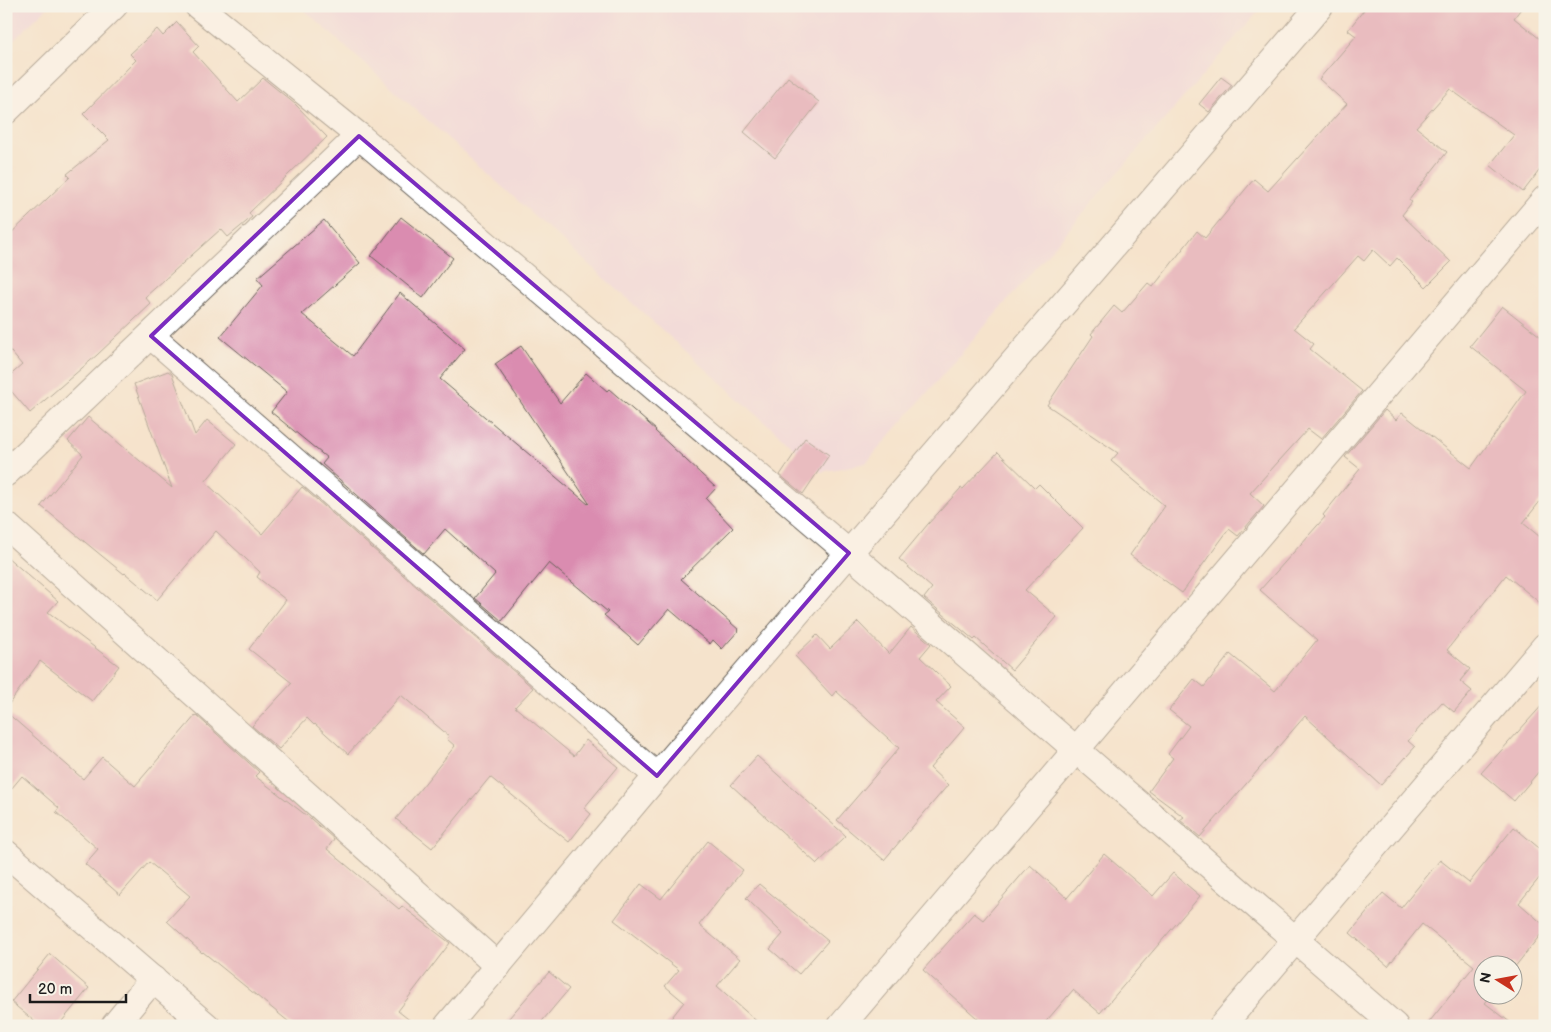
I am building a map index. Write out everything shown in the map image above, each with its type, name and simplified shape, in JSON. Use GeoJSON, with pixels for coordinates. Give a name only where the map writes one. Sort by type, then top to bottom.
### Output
{"type":"FeatureCollection","features":[{"type":"Feature","properties":{"kind":"street"},"geometry":{"type":"LineString","coordinates":[[6,112],[114,6]]}},
{"type":"Feature","properties":{"kind":"street"},"geometry":{"type":"LineString","coordinates":[[198,6],[359,136],[849,553],[1394,1026]]}},
{"type":"Feature","properties":{"kind":"street"},"geometry":{"type":"LineString","coordinates":[[447,1026],[658,776],[1320,6]]}},
{"type":"Feature","properties":{"kind":"street"},"geometry":{"type":"LineString","coordinates":[[6,473],[359,136]]}},
{"type":"Feature","properties":{"kind":"street"},"geometry":{"type":"LineString","coordinates":[[841,1026],[1545,199]]}},
{"type":"Feature","properties":{"kind":"street"},"geometry":{"type":"LineString","coordinates":[[151,336],[658,776]]}},
{"type":"Feature","properties":{"kind":"street"},"geometry":{"type":"LineString","coordinates":[[6,525],[498,966]]}},
{"type":"Feature","properties":{"kind":"street"},"geometry":{"type":"LineString","coordinates":[[1222,1026],[1545,646]]}},
{"type":"Feature","properties":{"kind":"street"},"geometry":{"type":"LineString","coordinates":[[6,853],[207,1026]]}},
{"type":"Feature","properties":{"kind":"street"},"geometry":{"type":"LineString","coordinates":[[114,1026],[153,979]]}},
{"type":"Feature","properties":{"kind":"highlighted area"},"geometry":{"type":"Polygon","coordinates":[[[359,136],[849,553],[657,776],[151,336],[359,136]]]}},
{"type":"Feature","properties":{"kind":"shaded area"},"geometry":{"type":"Polygon","coordinates":[[[6,6],[49,6],[6,47],[6,6]]]}},
{"type":"Feature","properties":{"kind":"shaded area"},"geometry":{"type":"Polygon","coordinates":[[[300,6],[1263,6],[866,463],[821,472],[300,6]]]}},
{"type":"Feature","properties":{"kind":"building"},"geometry":{"type":"Polygon","coordinates":[[[1367,6],[1523,6],[1514,18],[1545,43],[1545,163],[1523,192],[1490,165],[1514,135],[1450,89],[1416,127],[1447,152],[1409,200],[1412,202],[1402,215],[1451,262],[1426,287],[1397,258],[1390,266],[1373,250],[1364,261],[1358,256],[1294,328],[1314,344],[1310,349],[1362,391],[1321,439],[1308,429],[1250,493],[1264,506],[1238,536],[1229,529],[1182,593],[1130,555],[1165,506],[1111,461],[1118,453],[1047,405],[1093,336],[1091,334],[1114,306],[1122,313],[1148,283],[1153,287],[1197,231],[1205,238],[1254,179],[1268,191],[1347,104],[1319,79],[1356,36],[1348,30],[1367,6]]]}},
{"type":"Feature","properties":{"kind":"building"},"geometry":{"type":"Polygon","coordinates":[[[177,22],[199,46],[193,52],[238,102],[263,78],[295,104],[327,137],[249,213],[252,217],[228,237],[221,229],[145,297],[151,304],[97,355],[30,413],[6,385],[6,379],[22,365],[6,346],[6,238],[70,177],[67,174],[109,140],[83,114],[136,60],[130,54],[157,29],[163,36],[177,22]]]}},
{"type":"Feature","properties":{"kind":"building"},"geometry":{"type":"Polygon","coordinates":[[[788,77],[819,102],[775,158],[744,132],[788,77]]]}},
{"type":"Feature","properties":{"kind":"building"},"geometry":{"type":"Polygon","coordinates":[[[1221,77],[1232,85],[1209,112],[1199,104],[1221,77]]]}},
{"type":"Feature","properties":{"kind":"building"},"geometry":{"type":"Polygon","coordinates":[[[401,217],[453,258],[423,298],[371,256],[401,217]]]}},
{"type":"Feature","properties":{"kind":"building"},"geometry":{"type":"Polygon","coordinates":[[[324,220],[360,263],[302,314],[353,356],[400,293],[465,349],[440,379],[588,504],[495,364],[521,346],[560,403],[586,373],[607,391],[609,389],[656,430],[716,488],[706,499],[733,528],[681,579],[739,630],[722,649],[713,640],[710,644],[669,609],[638,645],[604,615],[608,612],[549,563],[502,621],[475,598],[495,574],[445,529],[424,554],[322,464],[327,458],[271,412],[287,392],[220,337],[263,285],[257,278],[324,220]]]}},
{"type":"Feature","properties":{"kind":"building"},"geometry":{"type":"Polygon","coordinates":[[[1502,306],[1545,340],[1545,495],[1523,523],[1545,541],[1545,607],[1506,575],[1447,650],[1470,669],[1460,681],[1472,691],[1454,712],[1442,702],[1408,741],[1415,747],[1381,785],[1305,716],[1200,837],[1180,820],[1184,817],[1149,791],[1173,758],[1168,754],[1189,726],[1169,710],[1194,679],[1204,687],[1230,654],[1275,691],[1317,640],[1260,590],[1325,517],[1323,515],[1360,469],[1345,457],[1385,410],[1396,420],[1402,413],[1471,468],[1526,391],[1470,346],[1502,306]]]}},
{"type":"Feature","properties":{"kind":"building"},"geometry":{"type":"Polygon","coordinates":[[[168,371],[172,374],[195,435],[207,420],[236,444],[205,482],[262,534],[302,487],[533,688],[515,707],[574,756],[586,740],[618,767],[584,808],[591,814],[569,842],[490,777],[432,848],[396,819],[455,746],[447,739],[449,736],[401,695],[348,754],[307,718],[279,749],[252,726],[292,683],[249,649],[286,600],[257,577],[260,572],[216,531],[157,600],[41,506],[83,455],[68,441],[88,417],[172,488],[134,384],[168,371]]]}},
{"type":"Feature","properties":{"kind":"building"},"geometry":{"type":"Polygon","coordinates":[[[805,438],[829,455],[803,494],[780,475],[805,438]]]}},
{"type":"Feature","properties":{"kind":"building"},"geometry":{"type":"Polygon","coordinates":[[[998,452],[1035,488],[1039,484],[1083,528],[1025,590],[1057,617],[1012,670],[976,638],[974,640],[924,598],[932,588],[899,559],[961,488],[963,489],[998,452]]]}},
{"type":"Feature","properties":{"kind":"building"},"geometry":{"type":"Polygon","coordinates":[[[6,556],[58,601],[48,612],[119,666],[92,701],[40,661],[6,708],[6,556]]]}},
{"type":"Feature","properties":{"kind":"building"},"geometry":{"type":"Polygon","coordinates":[[[858,622],[889,654],[911,627],[931,644],[920,657],[951,686],[936,702],[965,727],[930,768],[948,785],[884,860],[837,820],[899,748],[836,691],[832,696],[795,656],[817,635],[830,649],[858,622]]]}},
{"type":"Feature","properties":{"kind":"building"},"geometry":{"type":"Polygon","coordinates":[[[1545,702],[1545,764],[1514,801],[1481,773],[1545,702]]]}},
{"type":"Feature","properties":{"kind":"building"},"geometry":{"type":"Polygon","coordinates":[[[6,712],[83,779],[102,757],[135,786],[196,715],[259,772],[255,776],[334,839],[327,849],[399,909],[402,906],[450,943],[398,1011],[417,1026],[294,1026],[202,953],[167,921],[190,896],[149,862],[120,895],[85,864],[98,849],[56,812],[59,808],[22,776],[6,795],[6,712]]]}},
{"type":"Feature","properties":{"kind":"building"},"geometry":{"type":"Polygon","coordinates":[[[757,756],[846,836],[817,864],[731,785],[757,756]]]}},
{"type":"Feature","properties":{"kind":"building"},"geometry":{"type":"Polygon","coordinates":[[[1514,827],[1545,853],[1545,871],[1519,903],[1545,926],[1545,929],[1524,955],[1474,954],[1474,966],[1422,924],[1388,966],[1350,933],[1383,893],[1401,908],[1440,860],[1469,883],[1514,827]]]}},
{"type":"Feature","properties":{"kind":"building"},"geometry":{"type":"Polygon","coordinates":[[[708,841],[743,870],[699,925],[740,959],[717,986],[762,1026],[665,1026],[684,1002],[665,986],[679,970],[614,920],[641,884],[661,899],[708,841]]]}},
{"type":"Feature","properties":{"kind":"building"},"geometry":{"type":"Polygon","coordinates":[[[1104,854],[1153,896],[1173,873],[1200,896],[1100,1013],[1073,990],[1042,1026],[986,1026],[923,970],[974,913],[983,920],[1030,865],[1067,898],[1104,854]]]}},
{"type":"Feature","properties":{"kind":"building"},"geometry":{"type":"Polygon","coordinates":[[[759,884],[828,941],[799,974],[770,949],[783,934],[746,898],[759,884]]]}},
{"type":"Feature","properties":{"kind":"building"},"geometry":{"type":"Polygon","coordinates":[[[50,954],[89,988],[58,1026],[40,1026],[11,1002],[50,954]]]}},
{"type":"Feature","properties":{"kind":"building"},"geometry":{"type":"Polygon","coordinates":[[[1474,966],[1474,1004],[1486,1004],[1515,1026],[1426,1026],[1474,966]]]}},
{"type":"Feature","properties":{"kind":"building"},"geometry":{"type":"Polygon","coordinates":[[[549,972],[569,989],[538,1026],[502,1026],[549,972]]]}}]}
